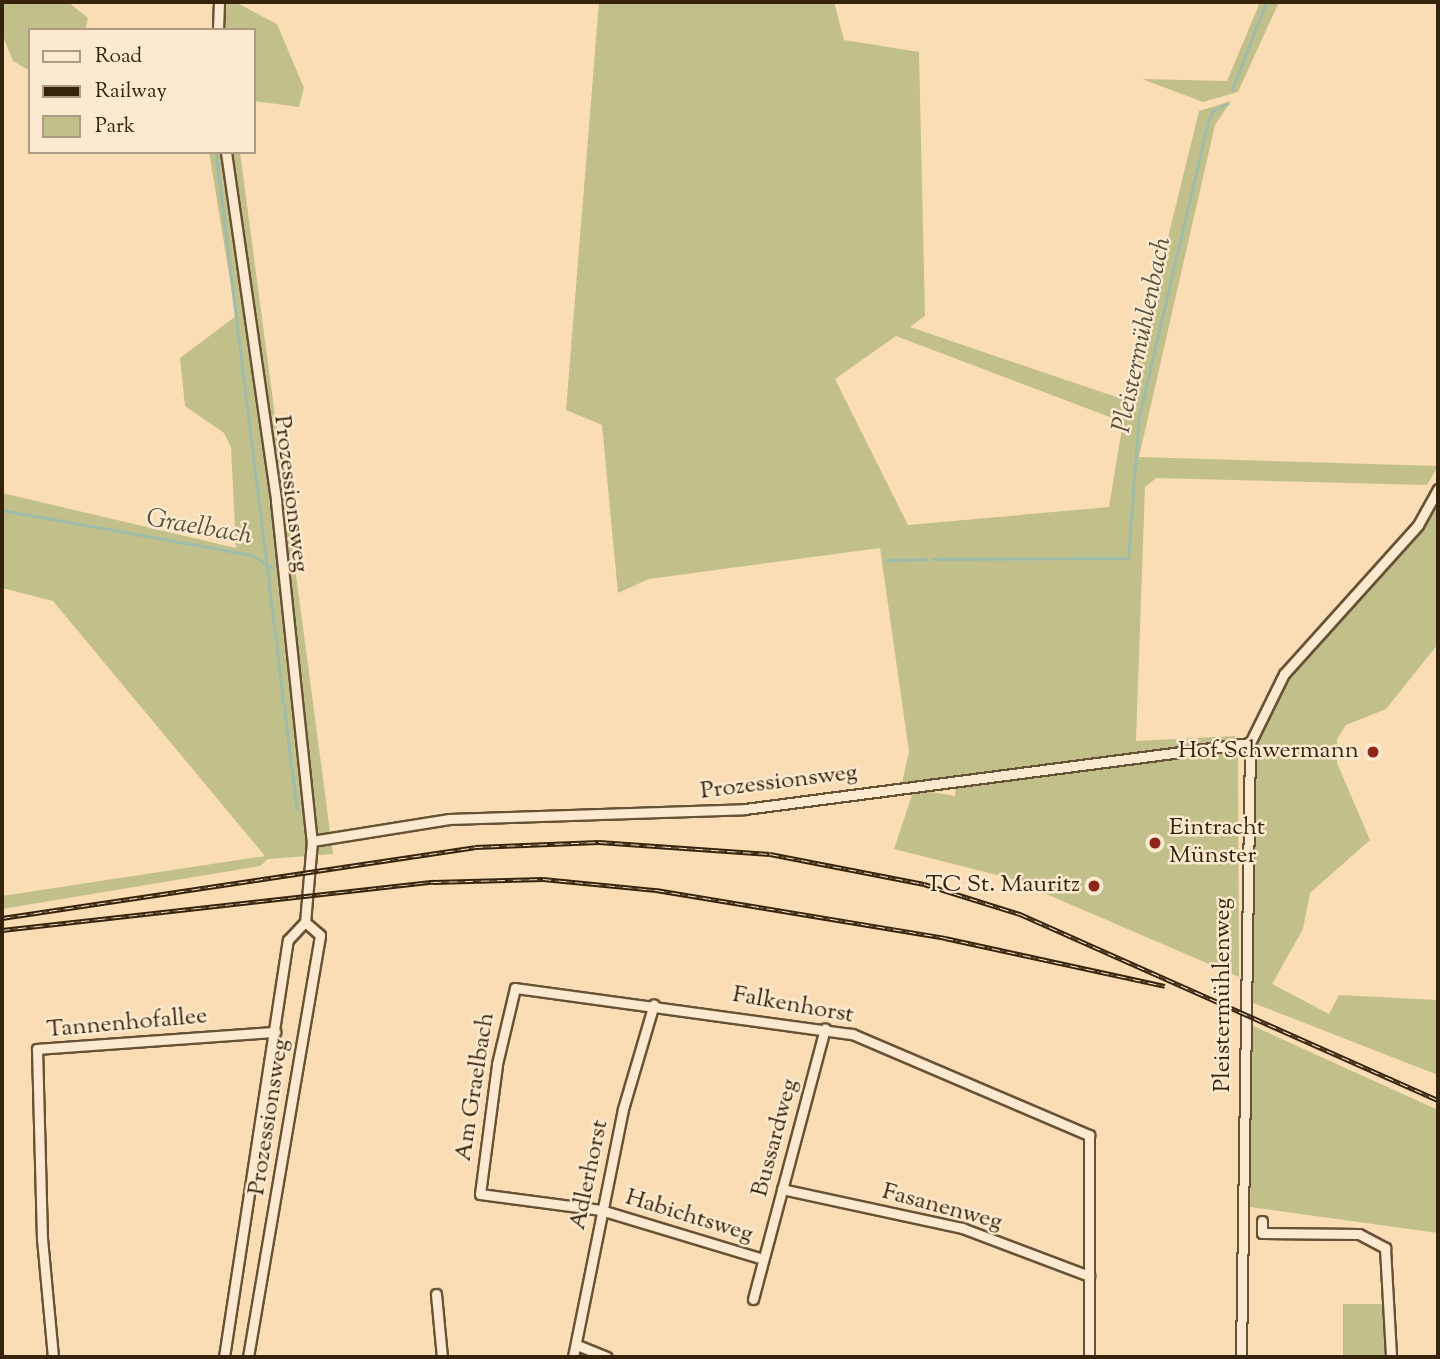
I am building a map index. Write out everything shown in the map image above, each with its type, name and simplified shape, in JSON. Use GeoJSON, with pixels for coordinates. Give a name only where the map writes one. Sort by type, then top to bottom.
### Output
{"type":"FeatureCollection","features":[{"type":"Feature","properties":{"kind":"street"},"geometry":{"type":"LineString","coordinates":[[218,28],[219,2]]}},
{"type":"Feature","properties":{"kind":"street","name":"Prozessionsweg"},"geometry":{"type":"LineString","coordinates":[[224,1357],[288,940],[305,922],[312,841],[276,501],[226,154]]}},
{"type":"Feature","properties":{"kind":"street","name":"Pleistermühlenweg"},"geometry":{"type":"LineString","coordinates":[[1241,1357],[1250,743],[1284,674],[1418,525],[1438,489]]}},
{"type":"Feature","properties":{"kind":"street","name":"Prozessionsweg"},"geometry":{"type":"LineString","coordinates":[[312,841],[449,820],[736,810],[1250,743]]}},
{"type":"Feature","properties":{"kind":"street","name":"Prozessionsweg"},"geometry":{"type":"LineString","coordinates":[[248,1357],[320,935],[305,922]]}},
{"type":"Feature","properties":{"kind":"street","name":"Falkenhorst"},"geometry":{"type":"LineString","coordinates":[[515,988],[825,1028],[1088,1135],[1088,1276]]}},
{"type":"Feature","properties":{"kind":"street","name":"Am Graelbach"},"geometry":{"type":"LineString","coordinates":[[480,1194],[497,1064],[515,988]]}},
{"type":"Feature","properties":{"kind":"street","name":"Adlerhorst"},"geometry":{"type":"LineString","coordinates":[[573,1357],[601,1210],[654,1004]]}},
{"type":"Feature","properties":{"kind":"street","name":"Bussardweg"},"geometry":{"type":"LineString","coordinates":[[753,1299],[825,1028]]}},
{"type":"Feature","properties":{"kind":"street","name":"Tannenhofallee"},"geometry":{"type":"LineString","coordinates":[[53,1357],[45,1289],[37,1049],[275,1032]]}},
{"type":"Feature","properties":{"kind":"street","name":"Fasanenweg"},"geometry":{"type":"LineString","coordinates":[[782,1189],[962,1228],[1088,1276]]}},
{"type":"Feature","properties":{"kind":"street","name":"Habichtsweg"},"geometry":{"type":"LineString","coordinates":[[480,1194],[601,1210],[763,1259]]}},
{"type":"Feature","properties":{"kind":"street"},"geometry":{"type":"LineString","coordinates":[[1262,1221],[1262,1233],[1359,1234],[1385,1248],[1391,1357]]}},
{"type":"Feature","properties":{"kind":"street"},"geometry":{"type":"LineString","coordinates":[[1088,1276],[1089,1357]]}},
{"type":"Feature","properties":{"kind":"street"},"geometry":{"type":"LineString","coordinates":[[436,1294],[442,1357]]}},
{"type":"Feature","properties":{"kind":"street"},"geometry":{"type":"LineString","coordinates":[[577,1345],[607,1357]]}},
{"type":"Feature","properties":{"kind":"green space"},"geometry":{"type":"Polygon","coordinates":[[[2,2],[68,2],[88,18],[86,28],[28,28],[28,70],[13,61],[2,34],[2,2]]]}},
{"type":"Feature","properties":{"kind":"green space"},"geometry":{"type":"Polygon","coordinates":[[[214,2],[235,2],[277,24],[304,88],[299,107],[256,101],[256,28],[212,28],[214,2]]]}},
{"type":"Feature","properties":{"kind":"green space"},"geometry":{"type":"Polygon","coordinates":[[[599,2],[834,2],[844,40],[919,52],[925,316],[910,327],[1128,401],[1199,111],[1231,101],[1215,125],[1139,457],[1438,466],[1427,485],[1156,478],[1145,487],[1136,741],[1235,736],[1236,742],[902,783],[909,752],[880,548],[649,579],[618,593],[602,425],[566,410],[599,2]],[[896,336],[835,379],[908,525],[1109,507],[1123,422],[896,336]]]}},
{"type":"Feature","properties":{"kind":"green space"},"geometry":{"type":"Polygon","coordinates":[[[1260,2],[1279,2],[1238,92],[1203,102],[1142,79],[1227,81],[1260,2]]]}},
{"type":"Feature","properties":{"kind":"green space"},"geometry":{"type":"Polygon","coordinates":[[[209,154],[240,154],[333,854],[268,859],[260,866],[2,909],[2,896],[265,856],[53,601],[2,588],[2,493],[236,548],[231,447],[224,433],[185,406],[180,358],[236,316],[209,154]]]}},
{"type":"Feature","properties":{"kind":"green space"},"geometry":{"type":"Polygon","coordinates":[[[1438,506],[1438,644],[1386,709],[1346,725],[1337,739],[1337,763],[1370,840],[1310,893],[1303,929],[1272,984],[1329,1014],[1339,995],[1438,1000],[1438,1075],[1248,1001],[1253,745],[1283,679],[1422,532],[1438,506]]]}},
{"type":"Feature","properties":{"kind":"green space"},"geometry":{"type":"Polygon","coordinates":[[[1238,747],[1239,977],[1009,878],[894,849],[914,789],[955,796],[956,784],[1238,747]]]}},
{"type":"Feature","properties":{"kind":"green space"},"geometry":{"type":"Polygon","coordinates":[[[1251,1025],[1438,1110],[1438,1233],[1250,1207],[1251,1025]]]}},
{"type":"Feature","properties":{"kind":"green space"},"geometry":{"type":"Polygon","coordinates":[[[1343,1304],[1386,1304],[1386,1357],[1343,1357],[1343,1304]]]}},
{"type":"Feature","properties":{"kind":"waterway","name":"Pleistermühlenbach"},"geometry":{"type":"LineString","coordinates":[[1232,90],[1266,2]]}},
{"type":"Feature","properties":{"kind":"waterway","name":"Pleistermühlenbach"},"geometry":{"type":"LineString","coordinates":[[933,559],[1128,558],[1139,416],[1208,122],[1213,111],[1227,104]]}},
{"type":"Feature","properties":{"kind":"waterway"},"geometry":{"type":"LineString","coordinates":[[216,154],[297,809]]}},
{"type":"Feature","properties":{"kind":"waterway","name":"Graelbach"},"geometry":{"type":"LineString","coordinates":[[2,510],[252,555],[272,568]]}},
{"type":"Feature","properties":{"kind":"waterway","name":"Pleistermühlenbach"},"geometry":{"type":"LineString","coordinates":[[887,560],[926,559]]}},
{"type":"Feature","properties":{"kind":"railway"},"geometry":{"type":"LineString","coordinates":[[2,918],[475,847],[599,842],[770,854],[924,884],[1020,914],[1438,1100]]}},
{"type":"Feature","properties":{"kind":"railway"},"geometry":{"type":"LineString","coordinates":[[2,930],[433,882],[543,879],[656,890],[945,938],[1165,986]]}},
{"type":"Feature","properties":{"kind":"place","name":"Hof Schwermann"},"geometry":{"type":"Point","coordinates":[1373,752]}},
{"type":"Feature","properties":{"kind":"place","name":"Eintracht Münster"},"geometry":{"type":"Point","coordinates":[1155,843]}},
{"type":"Feature","properties":{"kind":"place","name":"TC St. Mauritz"},"geometry":{"type":"Point","coordinates":[1094,886]}}]}
